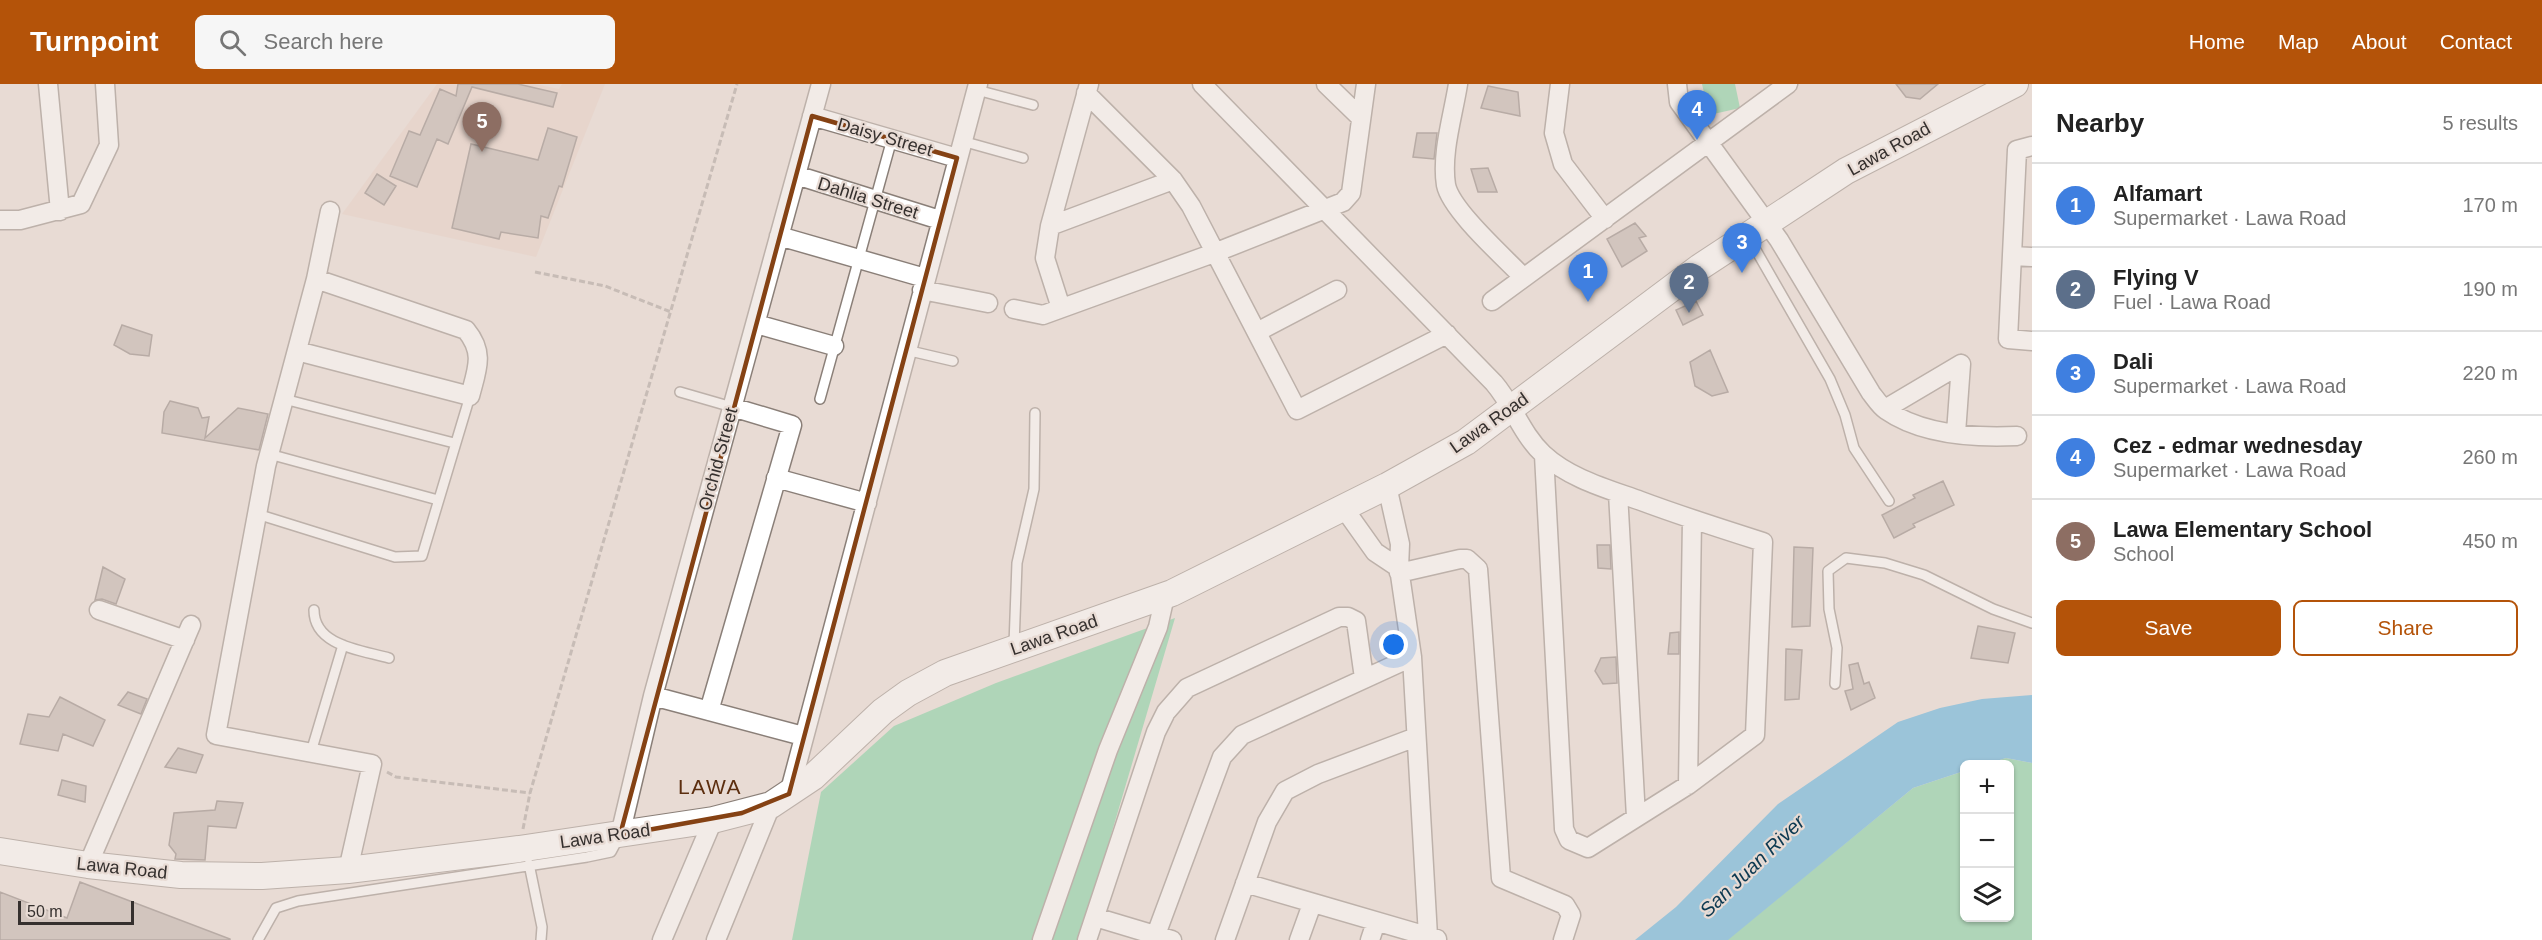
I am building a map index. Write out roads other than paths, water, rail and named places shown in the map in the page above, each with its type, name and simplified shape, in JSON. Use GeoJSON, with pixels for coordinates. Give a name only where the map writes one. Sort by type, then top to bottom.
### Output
{"type":"FeatureCollection","features":[{"type":"Feature","properties":{"kind":"main road","name":"Lawa Road"},"geometry":{"type":"LineString","coordinates":[[0,851],[88,866],[181,875],[262,876],[524,856],[620,835],[713,820],[780,800],[813,777],[859,732],[908,693],[945,674],[1165,596],[1387,486],[1466,442],[1658,296],[1846,171],[2014,84]]}},
{"type":"Feature","properties":{"kind":"street"},"geometry":{"type":"LineString","coordinates":[[48,84],[60,211]]}},
{"type":"Feature","properties":{"kind":"street"},"geometry":{"type":"LineString","coordinates":[[0,220],[20,220],[81,204],[109,145],[105,84]]}},
{"type":"Feature","properties":{"kind":"street","name":"Orchid Street"},"geometry":{"type":"LineString","coordinates":[[620,835],[653,696],[821,84]]}},
{"type":"Feature","properties":{"kind":"street"},"geometry":{"type":"LineString","coordinates":[[1202,84],[1448,334],[1505,396],[1520,427],[1544,455],[1573,475],[1618,493],[1762,542],[1755,735],[1688,785],[1588,848],[1569,840],[1564,829],[1544,455]]}},
{"type":"Feature","properties":{"kind":"street"},"geometry":{"type":"LineString","coordinates":[[1326,84],[1361,118]]}},
{"type":"Feature","properties":{"kind":"street"},"geometry":{"type":"LineString","coordinates":[[1014,309],[1043,315],[1214,253],[1343,202],[1351,193],[1366,84]]}},
{"type":"Feature","properties":{"kind":"street"},"geometry":{"type":"LineString","coordinates":[[1458,84],[1445,165],[1446,187],[1455,205],[1523,277]]}},
{"type":"Feature","properties":{"kind":"street"},"geometry":{"type":"LineString","coordinates":[[1560,84],[1554,133],[1563,164],[1605,219]]}},
{"type":"Feature","properties":{"kind":"street"},"geometry":{"type":"LineString","coordinates":[[1677,84],[1679,102],[1710,143],[1757,230],[1828,319],[1871,393],[1885,409],[1916,424],[1984,437],[2016,436]]}},
{"type":"Feature","properties":{"kind":"street"},"geometry":{"type":"LineString","coordinates":[[1492,301],[1788,84]]}},
{"type":"Feature","properties":{"kind":"street"},"geometry":{"type":"LineString","coordinates":[[716,940],[780,800],[803,736],[977,87]]}},
{"type":"Feature","properties":{"kind":"street"},"geometry":{"type":"LineString","coordinates":[[1088,88],[1173,180],[1191,207],[1297,410],[1448,334]]}},
{"type":"Feature","properties":{"kind":"street"},"geometry":{"type":"LineString","coordinates":[[1061,308],[1045,258],[1050,226],[1088,88]]}},
{"type":"Feature","properties":{"kind":"street","name":"Daisy Street"},"geometry":{"type":"LineString","coordinates":[[812,116],[892,139],[960,150]]}},
{"type":"Feature","properties":{"kind":"street"},"geometry":{"type":"LineString","coordinates":[[2032,146],[2017,150],[2024,178],[2012,256],[2008,339],[2032,341]]}},
{"type":"Feature","properties":{"kind":"street","name":"Dahlia Street"},"geometry":{"type":"LineString","coordinates":[[796,175],[940,220]]}},
{"type":"Feature","properties":{"kind":"street"},"geometry":{"type":"LineString","coordinates":[[1050,226],[1173,180]]}},
{"type":"Feature","properties":{"kind":"street"},"geometry":{"type":"LineString","coordinates":[[330,211],[316,279],[269,454],[216,735],[372,764],[348,870]]}},
{"type":"Feature","properties":{"kind":"street"},"geometry":{"type":"LineString","coordinates":[[779,236],[857,258],[923,284],[988,303]]}},
{"type":"Feature","properties":{"kind":"street"},"geometry":{"type":"LineString","coordinates":[[2012,256],[2032,257]]}},
{"type":"Feature","properties":{"kind":"street"},"geometry":{"type":"LineString","coordinates":[[297,351],[470,396],[478,365],[477,343],[466,330],[316,279]]}},
{"type":"Feature","properties":{"kind":"street"},"geometry":{"type":"LineString","coordinates":[[1257,332],[1337,290]]}},
{"type":"Feature","properties":{"kind":"street"},"geometry":{"type":"LineString","coordinates":[[756,324],[834,346]]}},
{"type":"Feature","properties":{"kind":"street"},"geometry":{"type":"LineString","coordinates":[[1885,409],[1961,364],[1956,432]]}},
{"type":"Feature","properties":{"kind":"street"},"geometry":{"type":"LineString","coordinates":[[709,711],[792,425],[732,407]]}},
{"type":"Feature","properties":{"kind":"street"},"geometry":{"type":"LineString","coordinates":[[776,478],[867,503]]}},
{"type":"Feature","properties":{"kind":"street"},"geometry":{"type":"LineString","coordinates":[[1245,883],[1433,938],[1416,737],[1412,657],[1399,571],[1400,544],[1387,486]]}},
{"type":"Feature","properties":{"kind":"street"},"geometry":{"type":"LineString","coordinates":[[1618,493],[1636,818]]}},
{"type":"Feature","properties":{"kind":"street"},"geometry":{"type":"LineString","coordinates":[[1343,507],[1375,552],[1399,571]]}},
{"type":"Feature","properties":{"kind":"street"},"geometry":{"type":"LineString","coordinates":[[1688,785],[1692,519]]}},
{"type":"Feature","properties":{"kind":"street"},"geometry":{"type":"LineString","coordinates":[[1399,571],[1460,558],[1467,559],[1478,568],[1501,878],[1565,905],[1571,915],[1563,940]]}},
{"type":"Feature","properties":{"kind":"street"},"geometry":{"type":"LineString","coordinates":[[1042,940],[1108,750],[1158,627],[1165,596]]}},
{"type":"Feature","properties":{"kind":"street"},"geometry":{"type":"LineString","coordinates":[[88,866],[188,633],[99,609]]}},
{"type":"Feature","properties":{"kind":"street"},"geometry":{"type":"LineString","coordinates":[[1087,940],[1156,732],[1166,712],[1187,688],[1339,617],[1348,617],[1356,621],[1365,678]]}},
{"type":"Feature","properties":{"kind":"street"},"geometry":{"type":"LineString","coordinates":[[1095,917],[1160,938],[1222,757],[1242,735],[1412,657]]}},
{"type":"Feature","properties":{"kind":"street"},"geometry":{"type":"LineString","coordinates":[[653,696],[803,736]]}},
{"type":"Feature","properties":{"kind":"street"},"geometry":{"type":"LineString","coordinates":[[1226,940],[1267,822],[1285,791],[1318,774],[1416,737]]}},
{"type":"Feature","properties":{"kind":"street"},"geometry":{"type":"LineString","coordinates":[[662,940],[713,820]]}},
{"type":"Feature","properties":{"kind":"street"},"geometry":{"type":"LineString","coordinates":[[1299,940],[1312,904]]}},
{"type":"Feature","properties":{"kind":"street"},"geometry":{"type":"LineString","coordinates":[[1370,940],[1376,922]]}},
{"type":"Feature","properties":{"kind":"lane"},"geometry":{"type":"LineString","coordinates":[[977,87],[1033,105]]}},
{"type":"Feature","properties":{"kind":"lane"},"geometry":{"type":"LineString","coordinates":[[820,399],[857,258],[892,139]]}},
{"type":"Feature","properties":{"kind":"lane"},"geometry":{"type":"LineString","coordinates":[[960,150],[1023,158]]}},
{"type":"Feature","properties":{"kind":"lane"},"geometry":{"type":"LineString","coordinates":[[1757,230],[1830,379],[1845,415],[1854,447],[1889,501]]}},
{"type":"Feature","properties":{"kind":"lane"},"geometry":{"type":"LineString","coordinates":[[906,350],[953,361]]}},
{"type":"Feature","properties":{"kind":"lane"},"geometry":{"type":"LineString","coordinates":[[680,392],[732,407]]}},
{"type":"Feature","properties":{"kind":"lane"},"geometry":{"type":"LineString","coordinates":[[257,514],[395,557],[422,556],[454,443],[470,396]]}},
{"type":"Feature","properties":{"kind":"lane"},"geometry":{"type":"LineString","coordinates":[[284,399],[454,443]]}},
{"type":"Feature","properties":{"kind":"lane"},"geometry":{"type":"LineString","coordinates":[[1014,649],[1017,563],[1034,489],[1035,413]]}},
{"type":"Feature","properties":{"kind":"lane"},"geometry":{"type":"LineString","coordinates":[[269,454],[438,500]]}},
{"type":"Feature","properties":{"kind":"lane"},"geometry":{"type":"LineString","coordinates":[[1835,684],[1837,648],[1829,609],[1828,571],[1846,558],[1885,563],[1924,575],[1993,609],[2032,623]]}},
{"type":"Feature","properties":{"kind":"lane"},"geometry":{"type":"LineString","coordinates":[[314,610],[314,622],[323,634],[343,645],[389,658]]}},
{"type":"Feature","properties":{"kind":"lane"},"geometry":{"type":"LineString","coordinates":[[311,752],[343,645]]}},
{"type":"Feature","properties":{"kind":"lane"},"geometry":{"type":"LineString","coordinates":[[258,940],[276,908],[298,901],[524,856],[542,927],[541,940]]}},
{"type":"Feature","properties":{"kind":"water","name":"San Juan River"},"geometry":{"type":"Polygon","coordinates":[[[2032,695],[2032,763],[2006,758],[1960,760],[1960,772],[1913,788],[1728,940],[1635,940],[1676,907],[1778,804],[1898,722],[1940,708],[1982,699],[2032,695]]]}},
{"type":"Feature","properties":{"kind":"place","name":"Cez - edmar wednesday"},"geometry":{"type":"Point","coordinates":[1697,140]}},
{"type":"Feature","properties":{"kind":"place","name":"Lawa Elementary School"},"geometry":{"type":"Point","coordinates":[482,152]}},
{"type":"Feature","properties":{"kind":"place","name":"Dali"},"geometry":{"type":"Point","coordinates":[1742,273]}},
{"type":"Feature","properties":{"kind":"place","name":"Alfamart"},"geometry":{"type":"Point","coordinates":[1588,302]}},
{"type":"Feature","properties":{"kind":"place","name":"Flying V"},"geometry":{"type":"Point","coordinates":[1689,313]}},
{"type":"Feature","properties":{"kind":"district","name":"LAWA"},"geometry":{"type":"Point","coordinates":[710,786]}}]}
